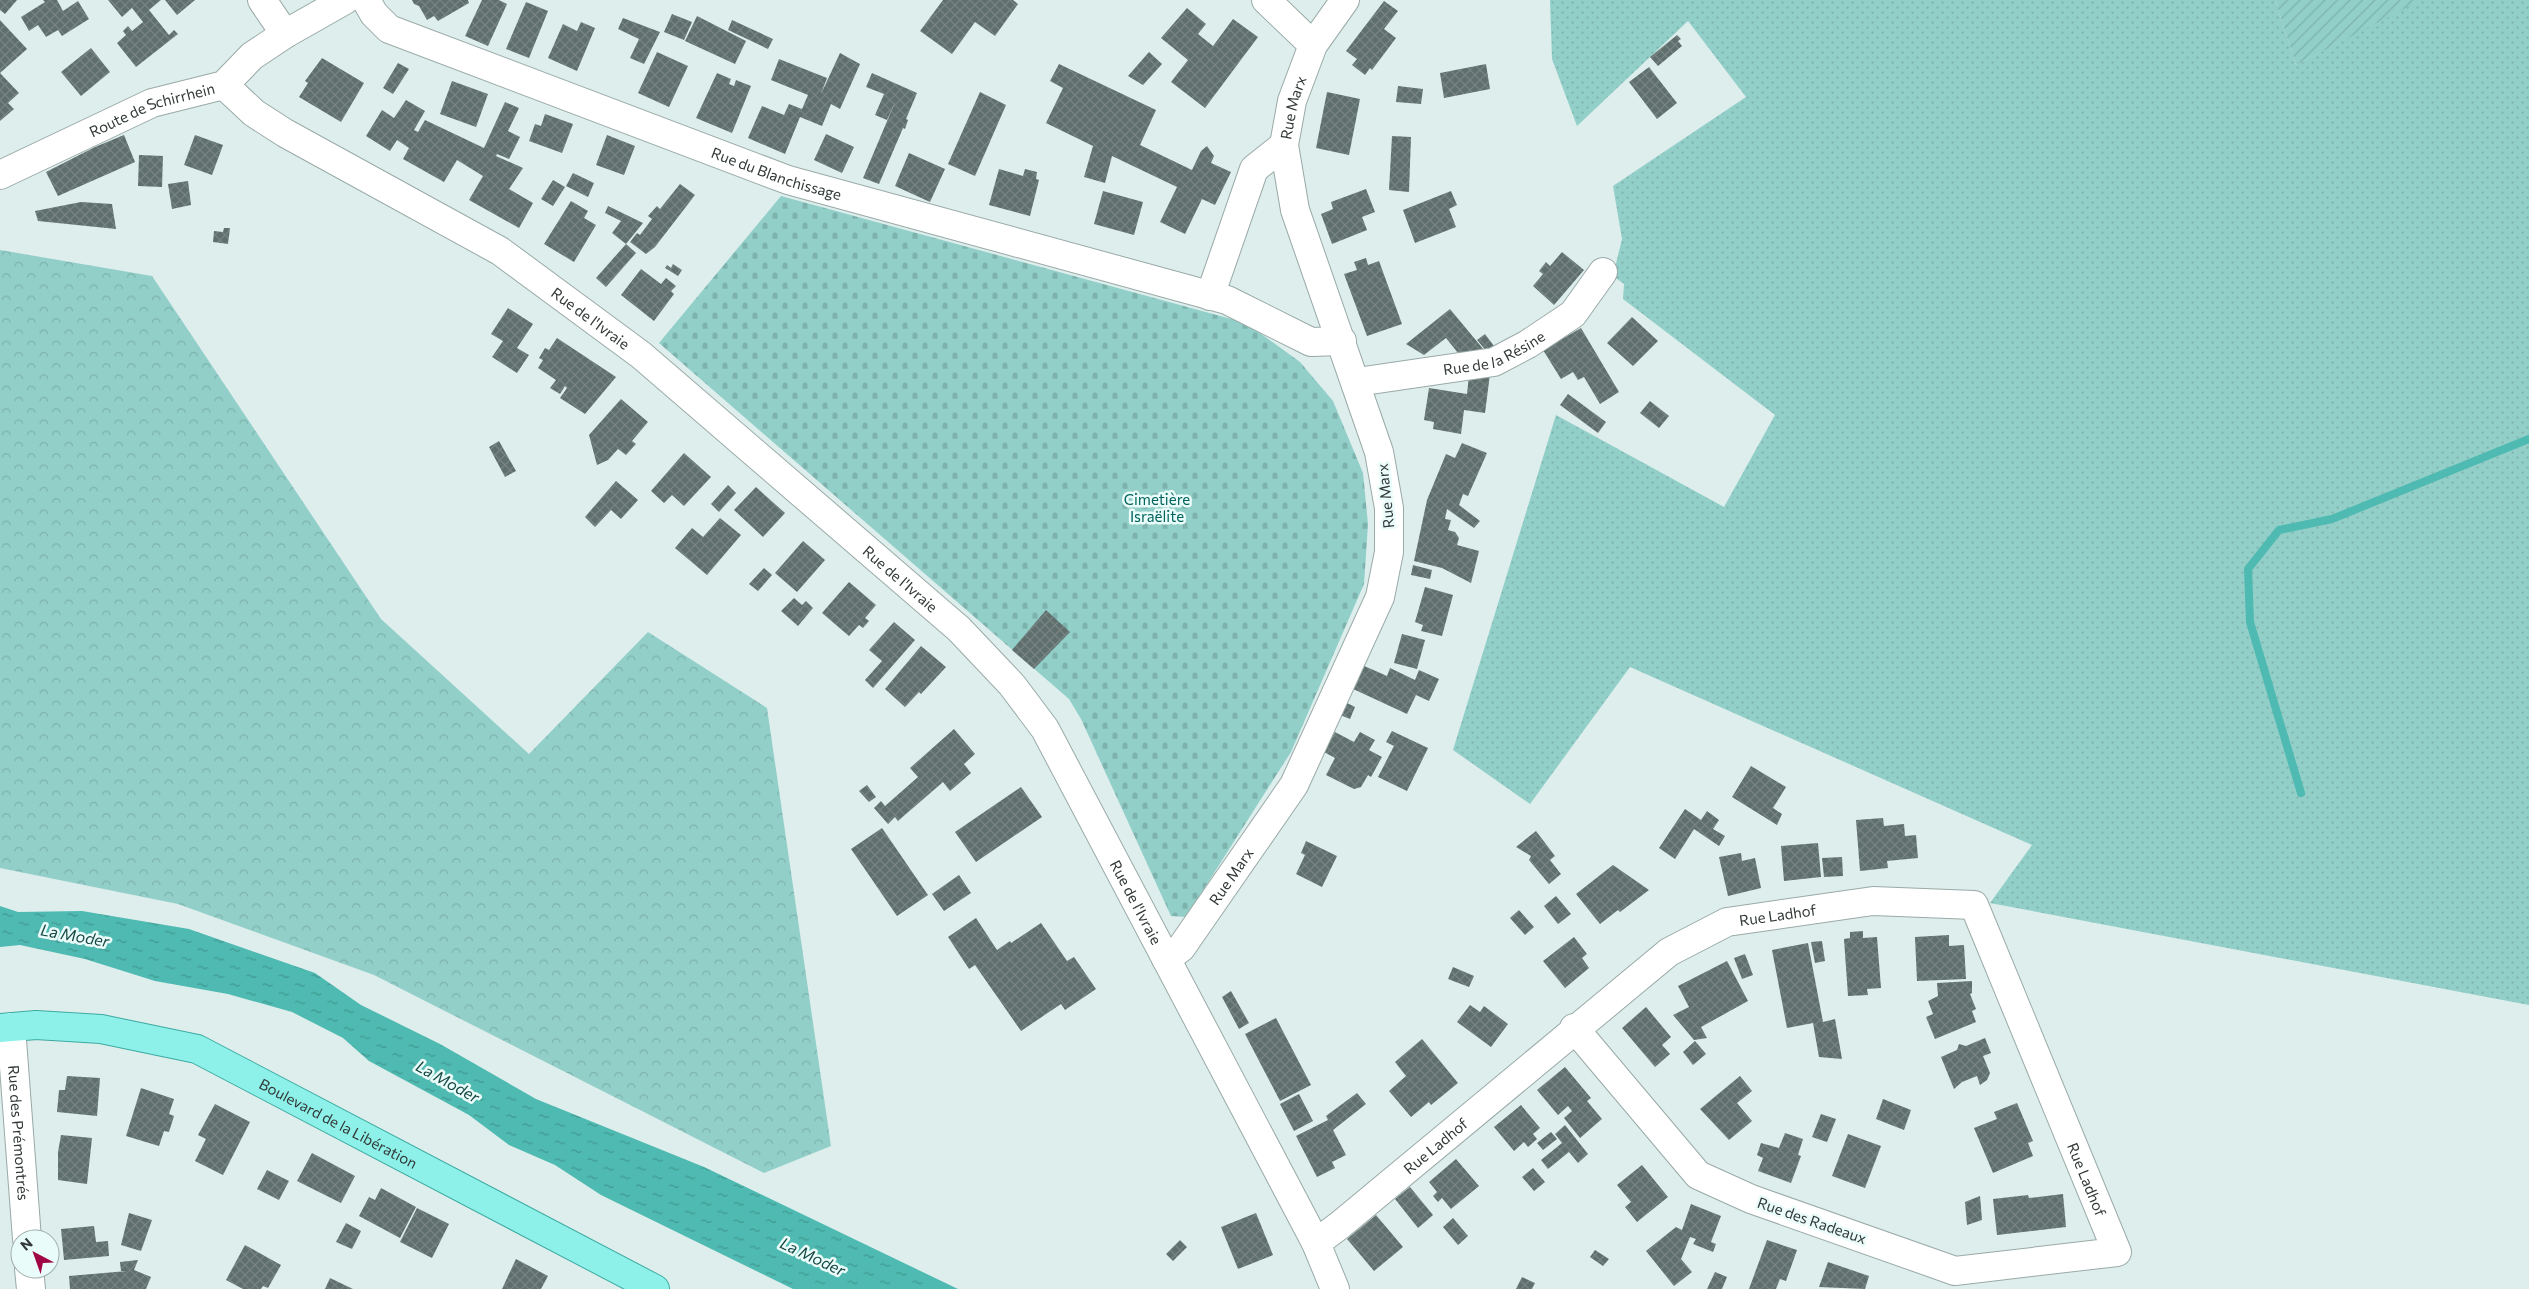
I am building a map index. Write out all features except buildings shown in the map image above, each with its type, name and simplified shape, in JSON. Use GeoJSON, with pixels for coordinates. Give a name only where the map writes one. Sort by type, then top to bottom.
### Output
{"type":"FeatureCollection","features":[{"type":"Feature","properties":{"kind":"main road","name":"Boulevard de la Libération"},"geometry":{"type":"LineString","coordinates":[[5,1028],[36,1025],[101,1029],[197,1049],[655,1289]]}},
{"type":"Feature","properties":{"kind":"street"},"geometry":{"type":"LineString","coordinates":[[262,0],[285,34]]}},
{"type":"Feature","properties":{"kind":"street","name":"Route de Schirrhein"},"geometry":{"type":"LineString","coordinates":[[0,175],[152,103],[224,85],[252,56],[285,34],[345,0]]}},
{"type":"Feature","properties":{"kind":"street","name":"Rue du Blanchissage"},"geometry":{"type":"LineString","coordinates":[[366,0],[374,14],[389,29],[788,180],[1226,300],[1310,342],[1342,341]]}},
{"type":"Feature","properties":{"kind":"street"},"geometry":{"type":"LineString","coordinates":[[1266,0],[1313,45]]}},
{"type":"Feature","properties":{"kind":"street","name":"Rue Marx"},"geometry":{"type":"LineString","coordinates":[[1166,960],[1181,948],[1294,785],[1380,597],[1389,552],[1389,508],[1380,452],[1295,210],[1284,146],[1292,101],[1313,45],[1346,0]]}},
{"type":"Feature","properties":{"kind":"street","name":"Rue de l'Ivraie"},"geometry":{"type":"LineString","coordinates":[[224,85],[254,113],[285,133],[500,251],[641,355],[959,629],[1012,685],[1045,729],[1316,1243],[1335,1289]]}},
{"type":"Feature","properties":{"kind":"street"},"geometry":{"type":"LineString","coordinates":[[1210,296],[1254,169],[1284,146]]}},
{"type":"Feature","properties":{"kind":"street","name":"Rue de la Résine"},"geometry":{"type":"LineString","coordinates":[[1357,382],[1494,362],[1528,344],[1573,314],[1603,272]]}},
{"type":"Feature","properties":{"kind":"street","name":"Rue Ladhof"},"geometry":{"type":"LineString","coordinates":[[1316,1243],[1340,1225],[1574,1028],[1669,952],[1727,922],[1873,901],[1974,905],[2117,1252]]}},
{"type":"Feature","properties":{"kind":"street","name":"Rue des Prémontrés"},"geometry":{"type":"LineString","coordinates":[[5,1028],[26,1229]]}},
{"type":"Feature","properties":{"kind":"street","name":"Rue des Radeaux"},"geometry":{"type":"LineString","coordinates":[[1574,1028],[1698,1175],[1751,1199],[1955,1271],[2117,1252]]}},
{"type":"Feature","properties":{"kind":"green space"},"geometry":{"type":"Polygon","coordinates":[[[1550,0],[2275,0],[2296,65],[2418,0],[2529,0],[2529,1005],[1990,903],[2032,845],[1630,667],[1530,804],[1453,750],[1556,415],[1724,507],[1775,415],[1623,299],[1624,284],[1613,276],[1622,239],[1613,186],[1746,97],[1688,21],[1577,126],[1552,59],[1550,0]]]}},
{"type":"Feature","properties":{"kind":"green space"},"geometry":{"type":"Polygon","coordinates":[[[2275,0],[2418,0],[2419,1],[2296,65],[2275,0]]]}},
{"type":"Feature","properties":{"kind":"green space","name":"Cimetière Israëlite"},"geometry":{"type":"Polygon","coordinates":[[[781,196],[1246,323],[1300,362],[1333,401],[1363,473],[1368,524],[1364,584],[1291,752],[1186,917],[1171,916],[1081,719],[1069,699],[659,343],[781,196]]]}},
{"type":"Feature","properties":{"kind":"green space"},"geometry":{"type":"Polygon","coordinates":[[[0,250],[152,276],[381,619],[529,754],[648,632],[767,708],[831,1146],[764,1173],[374,975],[178,904],[0,868],[0,250]]]}},
{"type":"Feature","properties":{"kind":"water","name":"La Moder"},"geometry":{"type":"Polygon","coordinates":[[[0,906],[18,912],[82,911],[189,929],[315,973],[361,1005],[440,1044],[536,1099],[704,1167],[958,1289],[793,1289],[601,1195],[555,1165],[509,1145],[469,1115],[369,1061],[343,1038],[292,1012],[228,994],[155,981],[85,959],[20,945],[0,947],[0,906]]]}},
{"type":"Feature","properties":{"kind":"waterway"},"geometry":{"type":"LineString","coordinates":[[2301,793],[2250,622],[2248,569],[2279,530],[2332,519],[2529,439]]}}]}
